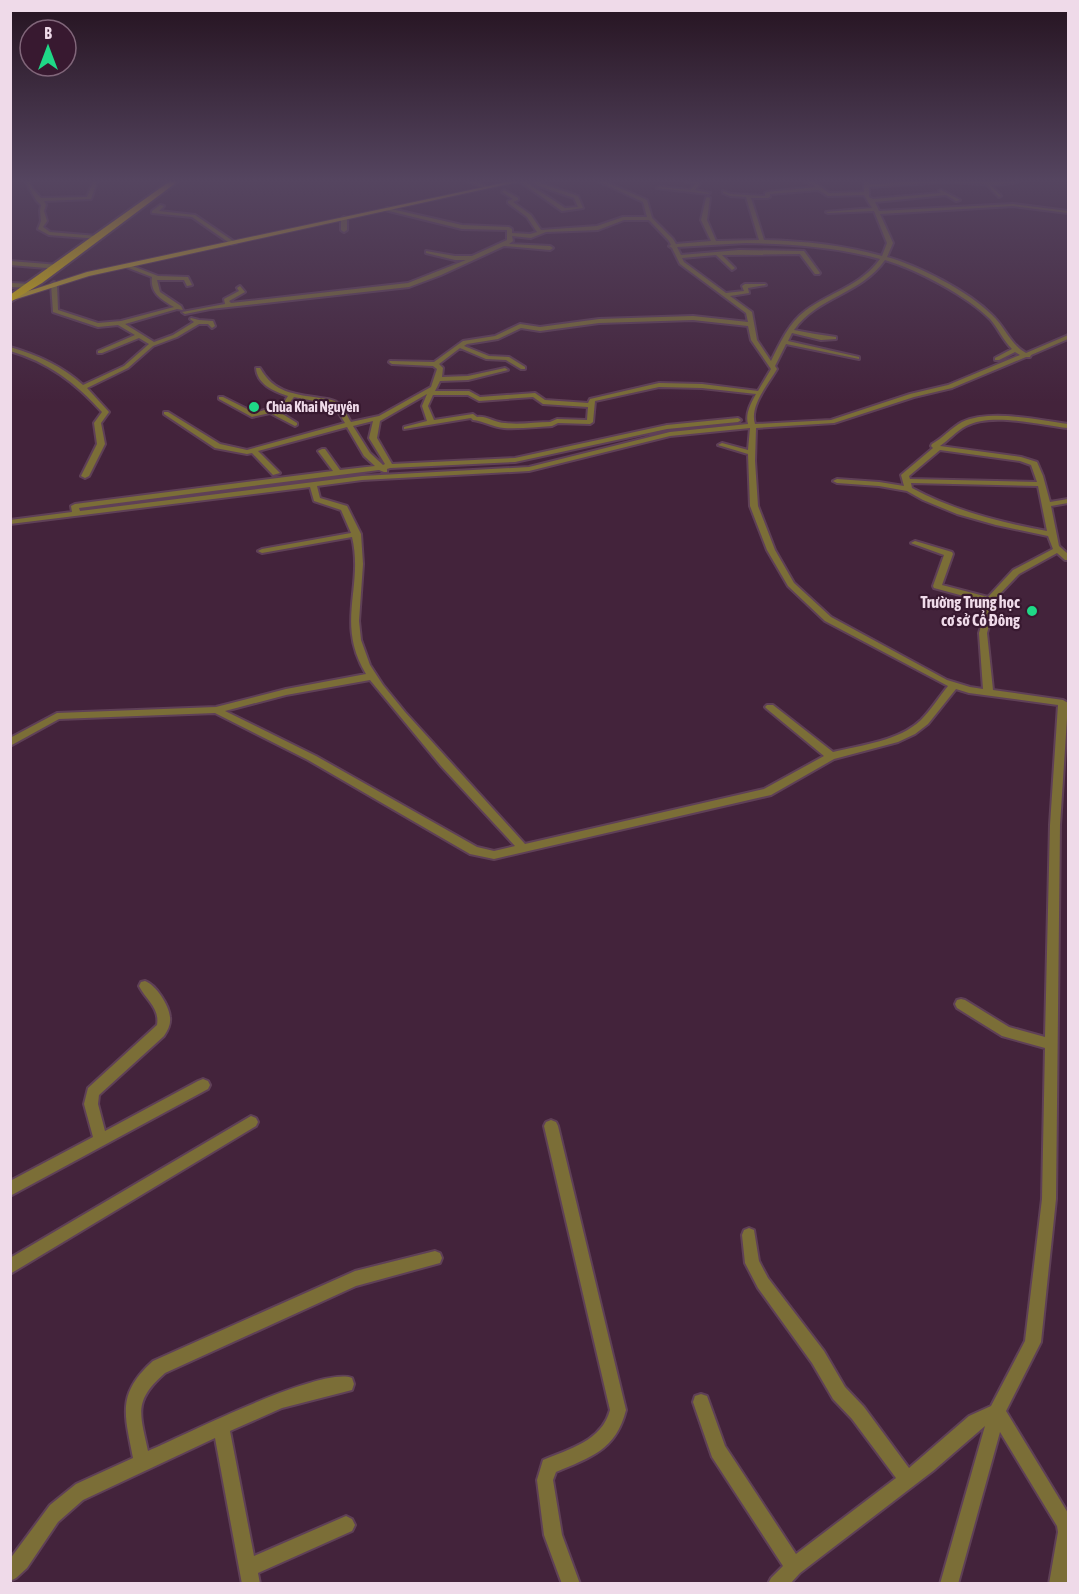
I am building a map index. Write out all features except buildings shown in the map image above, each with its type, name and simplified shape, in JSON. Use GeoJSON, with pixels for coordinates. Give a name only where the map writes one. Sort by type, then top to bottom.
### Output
{"type":"FeatureCollection","features":[{"type":"Feature","properties":{"kind":"highway"},"geometry":{"type":"LineString","coordinates":[[11,299],[77,253]]}},
{"type":"Feature","properties":{"kind":"main road"},"geometry":{"type":"LineString","coordinates":[[11,299],[87,274],[186,253]]}},
{"type":"Feature","properties":{"kind":"street"},"geometry":{"type":"LineString","coordinates":[[434,253],[455,258],[478,257]]}},
{"type":"Feature","properties":{"kind":"street"},"geometry":{"type":"LineString","coordinates":[[185,312],[409,285],[486,253]]}},
{"type":"Feature","properties":{"kind":"street"},"geometry":{"type":"LineString","coordinates":[[676,253],[748,310],[754,340],[772,366],[773,373],[752,407],[751,453],[754,506],[763,532],[791,584],[818,611],[953,686],[1066,704],[1055,825],[1049,1199],[1033,1342],[997,1412],[949,1584]]}},
{"type":"Feature","properties":{"kind":"street"},"geometry":{"type":"LineString","coordinates":[[678,257],[729,253]]}},
{"type":"Feature","properties":{"kind":"street"},"geometry":{"type":"LineString","coordinates":[[806,253],[817,273]]}},
{"type":"Feature","properties":{"kind":"street"},"geometry":{"type":"LineString","coordinates":[[867,253],[885,259],[956,292],[994,319],[1014,350],[1028,356]]}},
{"type":"Feature","properties":{"kind":"street"},"geometry":{"type":"LineString","coordinates":[[772,366],[791,331],[806,313],[870,278],[887,253]]}},
{"type":"Feature","properties":{"kind":"street"},"geometry":{"type":"LineString","coordinates":[[718,254],[732,268]]}},
{"type":"Feature","properties":{"kind":"street"},"geometry":{"type":"LineString","coordinates":[[10,263],[59,267]]}},
{"type":"Feature","properties":{"kind":"street"},"geometry":{"type":"LineString","coordinates":[[128,266],[152,274],[157,291],[163,298],[198,322]]}},
{"type":"Feature","properties":{"kind":"street"},"geometry":{"type":"LineString","coordinates":[[155,278],[186,278],[189,285]]}},
{"type":"Feature","properties":{"kind":"street"},"geometry":{"type":"LineString","coordinates":[[746,279],[752,286]]}},
{"type":"Feature","properties":{"kind":"street"},"geometry":{"type":"LineString","coordinates":[[54,284],[55,311],[98,325],[119,323],[179,307]]}},
{"type":"Feature","properties":{"kind":"street"},"geometry":{"type":"LineString","coordinates":[[10,285],[32,286]]}},
{"type":"Feature","properties":{"kind":"street"},"geometry":{"type":"LineString","coordinates":[[728,294],[747,292],[744,287],[763,285]]}},
{"type":"Feature","properties":{"kind":"street"},"geometry":{"type":"LineString","coordinates":[[229,305],[226,300],[242,292],[240,288]]}},
{"type":"Feature","properties":{"kind":"street"},"geometry":{"type":"LineString","coordinates":[[146,308],[153,314]]}},
{"type":"Feature","properties":{"kind":"street"},"geometry":{"type":"LineString","coordinates":[[435,364],[460,346],[477,339],[496,338],[520,326],[540,329],[599,321],[693,318],[751,324]]}},
{"type":"Feature","properties":{"kind":"street"},"geometry":{"type":"LineString","coordinates":[[84,387],[126,367],[154,344],[176,336],[198,322],[211,322],[212,326]]}},
{"type":"Feature","properties":{"kind":"street"},"geometry":{"type":"LineString","coordinates":[[119,323],[154,344]]}},
{"type":"Feature","properties":{"kind":"street"},"geometry":{"type":"LineString","coordinates":[[791,331],[821,338],[834,338]]}},
{"type":"Feature","properties":{"kind":"street"},"geometry":{"type":"LineString","coordinates":[[100,352],[138,336]]}},
{"type":"Feature","properties":{"kind":"street"},"geometry":{"type":"LineString","coordinates":[[76,514],[75,506],[338,472],[515,460],[667,427],[840,420],[912,395],[950,387],[1028,356],[1068,337]]}},
{"type":"Feature","properties":{"kind":"street"},"geometry":{"type":"LineString","coordinates":[[784,342],[857,357]]}},
{"type":"Feature","properties":{"kind":"street"},"geometry":{"type":"LineString","coordinates":[[460,346],[488,358],[507,358],[523,368]]}},
{"type":"Feature","properties":{"kind":"street"},"geometry":{"type":"LineString","coordinates":[[10,348],[39,358],[84,387],[107,414],[97,423],[101,444],[86,476]]}},
{"type":"Feature","properties":{"kind":"street"},"geometry":{"type":"LineString","coordinates":[[997,359],[1014,350]]}},
{"type":"Feature","properties":{"kind":"street"},"geometry":{"type":"LineString","coordinates":[[392,362],[435,364],[440,368],[439,379],[431,389],[425,406],[431,422]]}},
{"type":"Feature","properties":{"kind":"street"},"geometry":{"type":"LineString","coordinates":[[258,369],[259,375],[272,387],[292,394],[332,402],[338,406],[368,454],[387,467]]}},
{"type":"Feature","properties":{"kind":"street"},"geometry":{"type":"LineString","coordinates":[[439,379],[468,378],[505,370]]}},
{"type":"Feature","properties":{"kind":"street"},"geometry":{"type":"LineString","coordinates":[[405,428],[473,416],[475,419],[482,418],[486,422],[513,425],[552,424],[557,421],[590,422],[592,400],[659,385],[702,386],[760,393]]}},
{"type":"Feature","properties":{"kind":"street"},"geometry":{"type":"LineString","coordinates":[[647,388],[657,397]]}},
{"type":"Feature","properties":{"kind":"street"},"geometry":{"type":"LineString","coordinates":[[431,389],[433,393],[438,394],[469,393],[476,399],[535,395],[543,402],[592,405]]}},
{"type":"Feature","properties":{"kind":"street"},"geometry":{"type":"LineString","coordinates":[[166,413],[218,446],[239,452],[254,450],[304,434],[379,418],[431,389]]}},
{"type":"Feature","properties":{"kind":"street"},"geometry":{"type":"LineString","coordinates":[[221,398],[254,416],[285,405],[292,394]]}},
{"type":"Feature","properties":{"kind":"street"},"geometry":{"type":"LineString","coordinates":[[271,410],[295,424]]}},
{"type":"Feature","properties":{"kind":"street"},"geometry":{"type":"LineString","coordinates":[[379,418],[373,438],[387,467],[386,476]]}},
{"type":"Feature","properties":{"kind":"street"},"geometry":{"type":"LineString","coordinates":[[1068,426],[1005,419],[976,420],[957,427],[947,440],[935,446],[1030,462],[1037,468],[1051,534],[1058,550],[1068,558]]}},
{"type":"Feature","properties":{"kind":"street"},"geometry":{"type":"LineString","coordinates":[[10,522],[313,483],[386,476],[529,469],[670,434],[752,422]]}},
{"type":"Feature","properties":{"kind":"street"},"geometry":{"type":"LineString","coordinates":[[304,434],[312,443]]}},
{"type":"Feature","properties":{"kind":"street"},"geometry":{"type":"LineString","coordinates":[[722,445],[751,453]]}},
{"type":"Feature","properties":{"kind":"street"},"geometry":{"type":"LineString","coordinates":[[939,448],[905,475],[908,485],[934,503],[974,518],[1051,534]]}},
{"type":"Feature","properties":{"kind":"street"},"geometry":{"type":"LineString","coordinates":[[254,450],[276,472]]}},
{"type":"Feature","properties":{"kind":"street"},"geometry":{"type":"LineString","coordinates":[[322,451],[338,472]]}},
{"type":"Feature","properties":{"kind":"street"},"geometry":{"type":"LineString","coordinates":[[837,481],[908,485],[1040,484]]}},
{"type":"Feature","properties":{"kind":"street"},"geometry":{"type":"LineString","coordinates":[[313,483],[317,499],[345,509],[357,534],[360,565],[355,600],[357,639],[361,657],[373,676],[425,740],[502,822],[524,849]]}},
{"type":"Feature","properties":{"kind":"street"},"geometry":{"type":"LineString","coordinates":[[1046,505],[1068,501]]}},
{"type":"Feature","properties":{"kind":"street"},"geometry":{"type":"LineString","coordinates":[[262,551],[357,534]]}},
{"type":"Feature","properties":{"kind":"street"},"geometry":{"type":"LineString","coordinates":[[915,543],[949,554],[937,586],[990,600]]}},
{"type":"Feature","properties":{"kind":"street"},"geometry":{"type":"LineString","coordinates":[[990,600],[1016,572],[1058,550]]}},
{"type":"Feature","properties":{"kind":"street"},"geometry":{"type":"LineString","coordinates":[[988,692],[983,633],[991,606],[990,600]]}},
{"type":"Feature","properties":{"kind":"street"},"geometry":{"type":"LineString","coordinates":[[10,743],[57,716],[216,710],[286,692],[373,676]]}},
{"type":"Feature","properties":{"kind":"street"},"geometry":{"type":"LineString","coordinates":[[216,710],[312,758],[474,851],[494,855],[767,792],[831,756],[894,740],[912,732],[926,722],[953,686]]}},
{"type":"Feature","properties":{"kind":"street"},"geometry":{"type":"LineString","coordinates":[[770,707],[831,756]]}},
{"type":"Feature","properties":{"kind":"street"},"geometry":{"type":"LineString","coordinates":[[101,1140],[91,1104],[93,1092],[160,1032],[166,1022],[165,1014],[145,986]]}},
{"type":"Feature","properties":{"kind":"street"},"geometry":{"type":"LineString","coordinates":[[962,1004],[1006,1032],[1051,1044]]}},
{"type":"Feature","properties":{"kind":"street"},"geometry":{"type":"LineString","coordinates":[[10,1189],[203,1085]]}},
{"type":"Feature","properties":{"kind":"street"},"geometry":{"type":"LineString","coordinates":[[10,1267],[251,1122]]}},
{"type":"Feature","properties":{"kind":"street"},"geometry":{"type":"LineString","coordinates":[[551,1126],[618,1410],[616,1424],[602,1440],[549,1466],[546,1486],[553,1535],[571,1584]]}},
{"type":"Feature","properties":{"kind":"street"},"geometry":{"type":"LineString","coordinates":[[749,1235],[752,1263],[763,1282],[818,1357],[839,1393],[858,1413],[908,1480]]}},
{"type":"Feature","properties":{"kind":"street"},"geometry":{"type":"LineString","coordinates":[[142,1463],[132,1401],[142,1380],[159,1367],[355,1278],[435,1258]]}},
{"type":"Feature","properties":{"kind":"street"},"geometry":{"type":"LineString","coordinates":[[10,1572],[24,1561],[45,1524],[68,1499],[82,1490],[289,1397],[318,1388],[346,1384]]}},
{"type":"Feature","properties":{"kind":"street"},"geometry":{"type":"LineString","coordinates":[[701,1402],[718,1451],[794,1567]]}},
{"type":"Feature","properties":{"kind":"street"},"geometry":{"type":"LineString","coordinates":[[777,1584],[794,1567],[908,1480],[975,1422],[997,1412]]}},
{"type":"Feature","properties":{"kind":"street"},"geometry":{"type":"LineString","coordinates":[[997,1412],[1065,1523],[1067,1532],[1058,1584]]}},
{"type":"Feature","properties":{"kind":"street"},"geometry":{"type":"LineString","coordinates":[[221,1427],[250,1576],[346,1525]]}},
{"type":"Feature","properties":{"kind":"place","name":"Chùa Khai Nguyên"},"geometry":{"type":"Point","coordinates":[254,407]}},
{"type":"Feature","properties":{"kind":"place","name":"Trường Trung học cơ sở Cổ Đông"},"geometry":{"type":"Point","coordinates":[1032,611]}}]}
